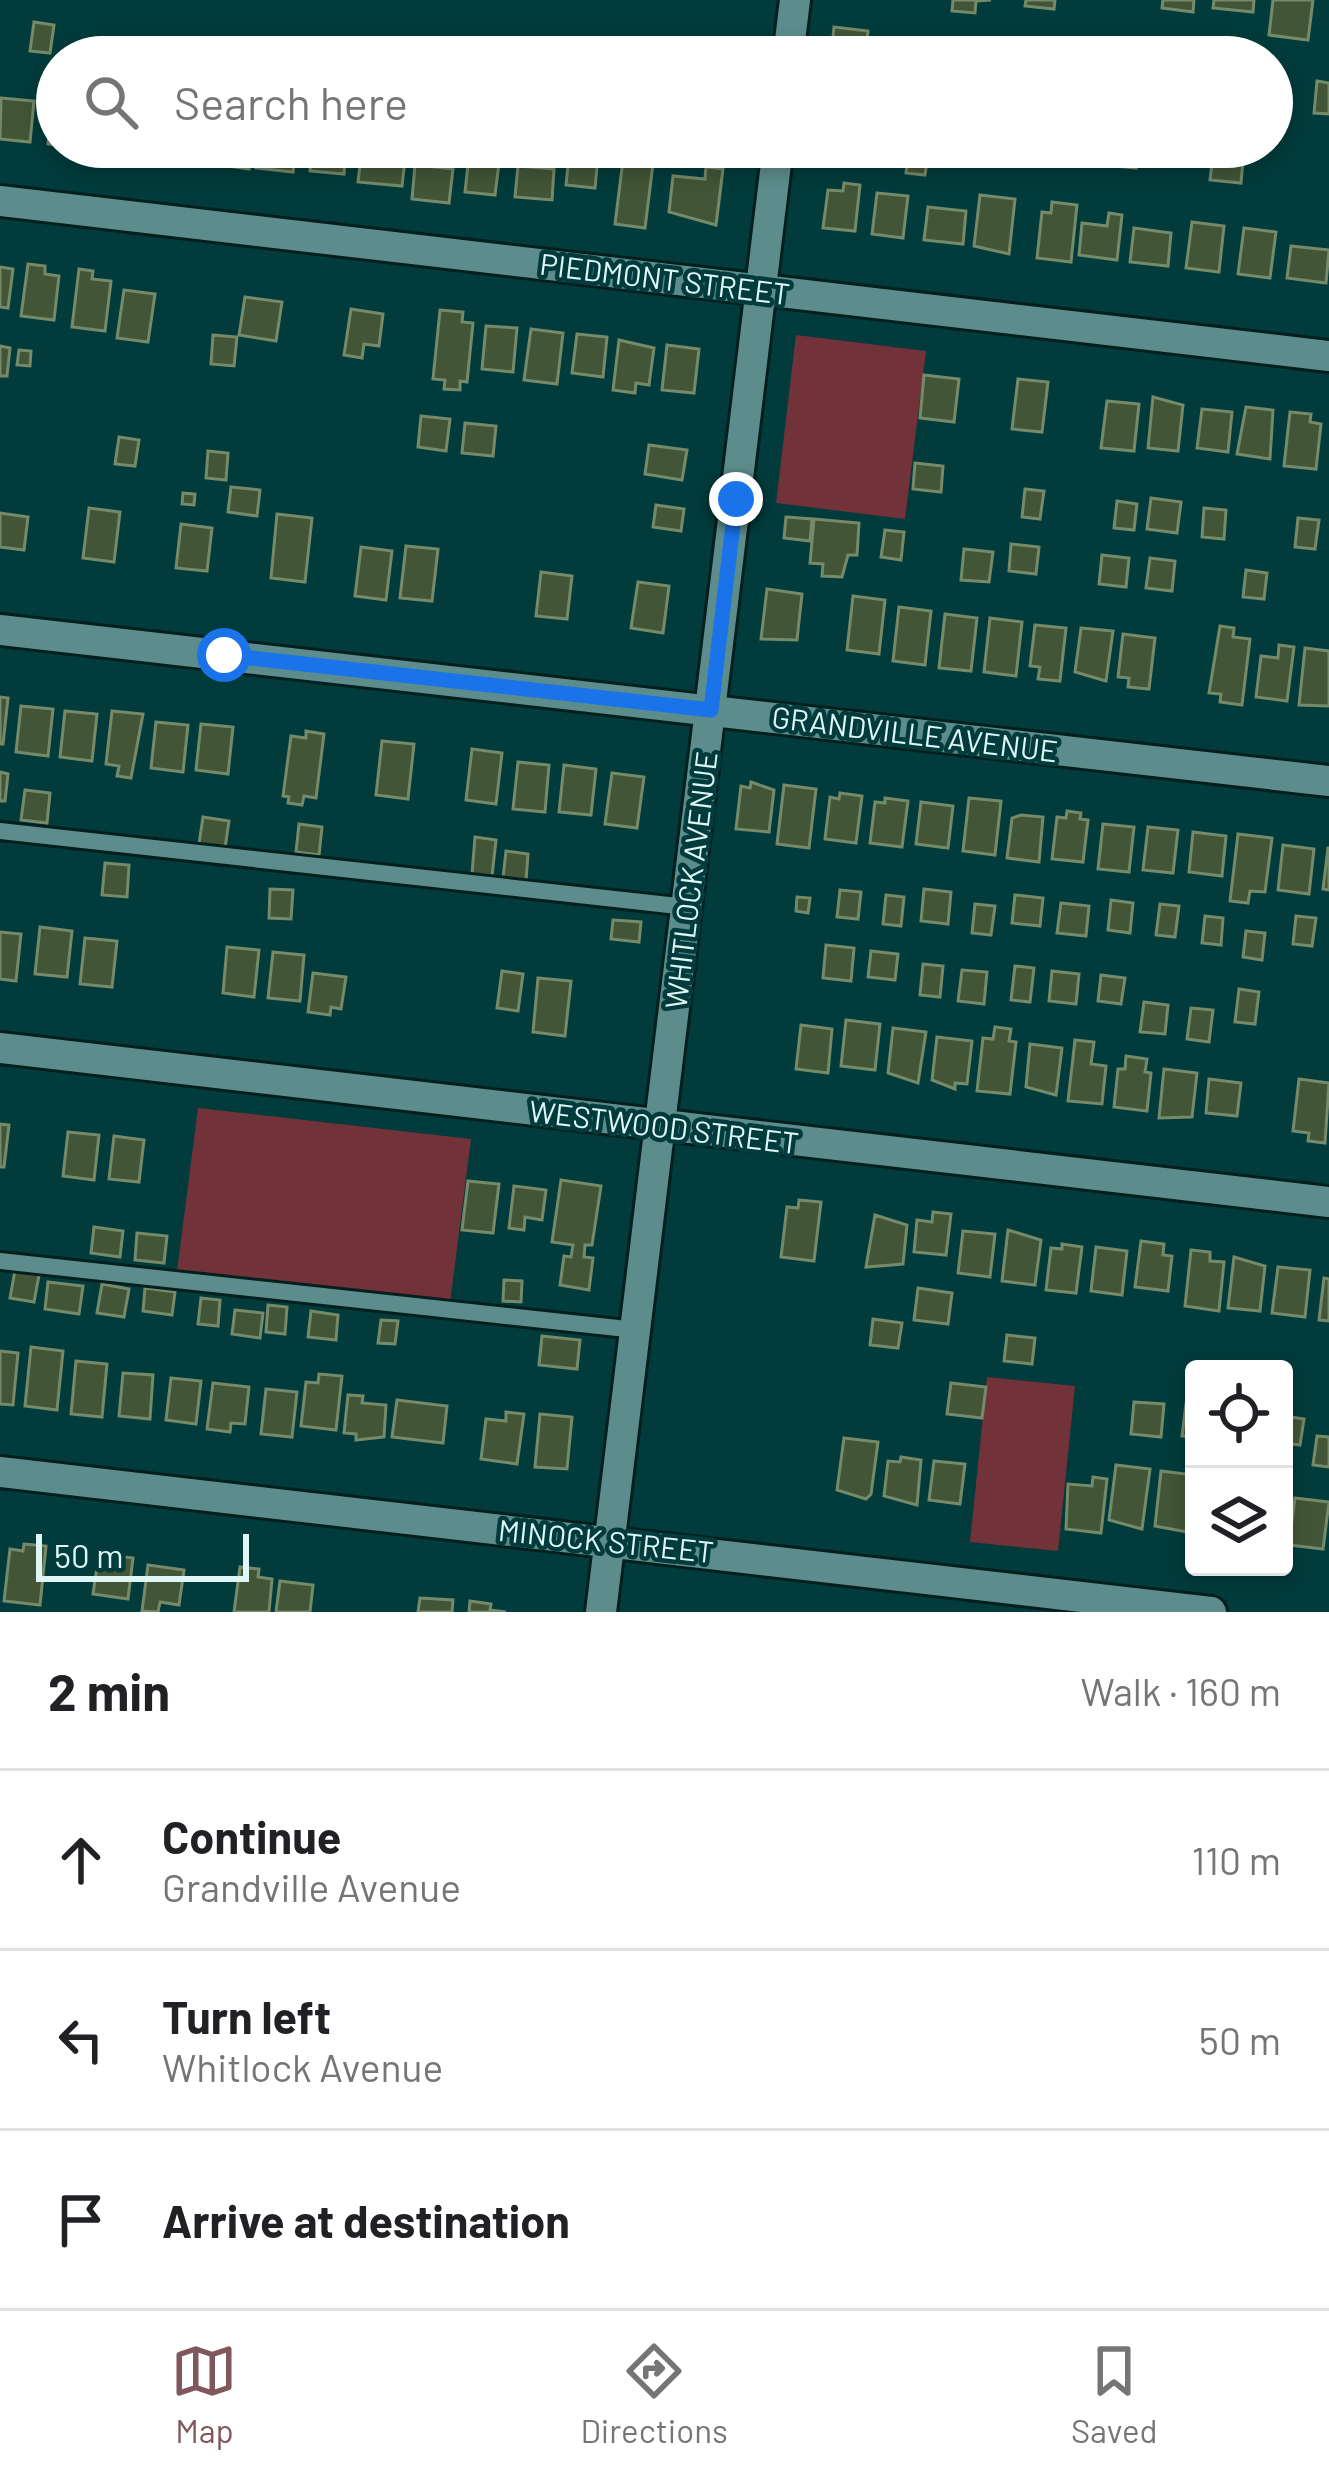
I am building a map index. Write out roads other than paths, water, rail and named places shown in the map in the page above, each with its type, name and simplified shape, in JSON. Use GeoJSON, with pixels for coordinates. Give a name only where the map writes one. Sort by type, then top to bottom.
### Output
{"type":"FeatureCollection","features":[{"type":"Feature","properties":{"kind":"street"},"geometry":{"type":"LineString","coordinates":[[791,36],[795,0]]}},
{"type":"Feature","properties":{"kind":"street","name":"WHITLOCK AVENUE"},"geometry":{"type":"LineString","coordinates":[[601,1612],[775,168]]}},
{"type":"Feature","properties":{"kind":"street","name":"PIEDMONT STREET"},"geometry":{"type":"LineString","coordinates":[[0,201],[1329,356]]}},
{"type":"Feature","properties":{"kind":"street","name":"GRANDVILLE AVENUE"},"geometry":{"type":"LineString","coordinates":[[0,629],[1329,781]]}},
{"type":"Feature","properties":{"kind":"street","name":"WESTWOOD STREET"},"geometry":{"type":"LineString","coordinates":[[0,1048],[1329,1202]]}},
{"type":"Feature","properties":{"kind":"street","name":"MINOCK STREET"},"geometry":{"type":"LineString","coordinates":[[0,1472],[1211,1612]]}},
{"type":"Feature","properties":{"kind":"lane"},"geometry":{"type":"LineString","coordinates":[[0,831],[687,907]]}},
{"type":"Feature","properties":{"kind":"lane"},"geometry":{"type":"LineString","coordinates":[[0,1261],[636,1330]]}}]}
